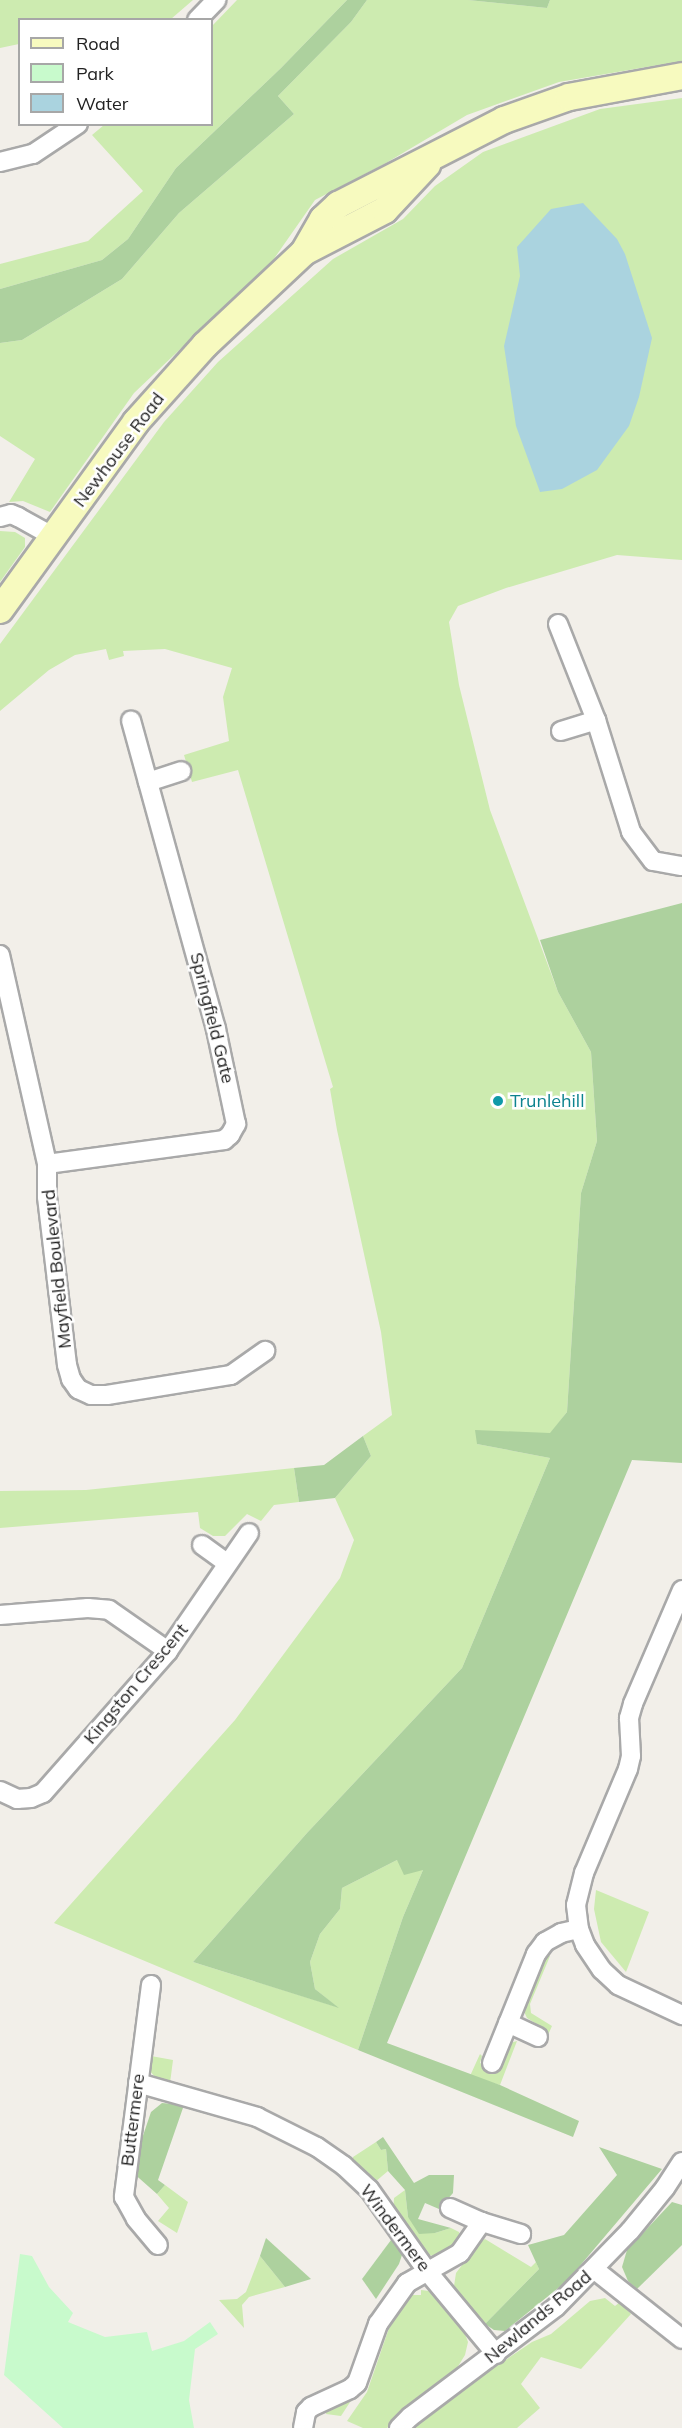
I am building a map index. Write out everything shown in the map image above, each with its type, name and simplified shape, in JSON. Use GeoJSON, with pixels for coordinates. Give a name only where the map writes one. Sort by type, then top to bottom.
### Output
{"type":"FeatureCollection","features":[{"type":"Feature","properties":{"kind":"street"},"geometry":{"type":"LineString","coordinates":[[198,18],[216,0]]}},
{"type":"Feature","properties":{"kind":"street","name":"Newhouse Road"},"geometry":{"type":"LineString","coordinates":[[0,610],[136,422],[205,345],[304,252],[323,219],[338,206],[504,120],[569,97],[682,76]]}},
{"type":"Feature","properties":{"kind":"street"},"geometry":{"type":"LineString","coordinates":[[0,162],[33,154],[75,126]]}},
{"type":"Feature","properties":{"kind":"street"},"geometry":{"type":"LineString","coordinates":[[0,517],[11,514],[54,537]]}},
{"type":"Feature","properties":{"kind":"street"},"geometry":{"type":"LineString","coordinates":[[558,624],[596,720],[631,832],[653,861],[682,866]]}},
{"type":"Feature","properties":{"kind":"street"},"geometry":{"type":"LineString","coordinates":[[561,731],[596,720]]}},
{"type":"Feature","properties":{"kind":"street","name":"Springfield Gate"},"geometry":{"type":"LineString","coordinates":[[47,1164],[224,1140],[234,1130],[235,1112],[216,1029],[131,721]]}},
{"type":"Feature","properties":{"kind":"street"},"geometry":{"type":"LineString","coordinates":[[148,782],[181,771]]}},
{"type":"Feature","properties":{"kind":"street","name":"Mayfield Boulevard"},"geometry":{"type":"LineString","coordinates":[[0,955],[47,1164],[47,1197],[67,1365],[78,1389],[91,1395],[107,1395],[220,1378],[244,1367],[265,1351]]}},
{"type":"Feature","properties":{"kind":"street","name":"Kingston Crescent"},"geometry":{"type":"LineString","coordinates":[[0,1791],[17,1799],[31,1798],[43,1793],[168,1651],[249,1533]]}},
{"type":"Feature","properties":{"kind":"street"},"geometry":{"type":"LineString","coordinates":[[202,1545],[227,1563]]}},
{"type":"Feature","properties":{"kind":"street"},"geometry":{"type":"LineString","coordinates":[[682,1590],[633,1704],[629,1718],[631,1756],[584,1873],[576,1905],[579,1929],[585,1945],[602,1970],[618,1985],[682,2015]]}},
{"type":"Feature","properties":{"kind":"street"},"geometry":{"type":"LineString","coordinates":[[0,1615],[88,1608],[109,1610],[168,1651]]}},
{"type":"Feature","properties":{"kind":"street"},"geometry":{"type":"LineString","coordinates":[[492,2063],[536,1954],[545,1942],[561,1933],[579,1929]]}},
{"type":"Feature","properties":{"kind":"street","name":"Buttermere"},"geometry":{"type":"LineString","coordinates":[[151,1985],[124,2197],[136,2219],[158,2245]]}},
{"type":"Feature","properties":{"kind":"street"},"geometry":{"type":"LineString","coordinates":[[508,2023],[538,2037]]}},
{"type":"Feature","properties":{"kind":"street","name":"Windermere"},"geometry":{"type":"LineString","coordinates":[[138,2084],[257,2117],[317,2147],[369,2189],[427,2271],[496,2354]]}},
{"type":"Feature","properties":{"kind":"street","name":"Newlands Road"},"geometry":{"type":"LineString","coordinates":[[399,2428],[455,2382],[496,2354],[556,2307],[595,2270],[665,2188],[682,2162]]}},
{"type":"Feature","properties":{"kind":"street"},"geometry":{"type":"LineString","coordinates":[[450,2208],[482,2222],[521,2234]]}},
{"type":"Feature","properties":{"kind":"street"},"geometry":{"type":"LineString","coordinates":[[303,2428],[306,2412],[311,2407],[350,2389],[357,2383],[378,2324],[391,2302],[407,2283],[460,2253],[482,2222]]}},
{"type":"Feature","properties":{"kind":"street"},"geometry":{"type":"LineString","coordinates":[[595,2270],[682,2339]]}},
{"type":"Feature","properties":{"kind":"green space"},"geometry":{"type":"Polygon","coordinates":[[[0,0],[193,0],[172,18],[18,18],[18,44],[0,48],[0,0]]]}},
{"type":"Feature","properties":{"kind":"green space"},"geometry":{"type":"Polygon","coordinates":[[[237,0],[347,0],[281,68],[176,168],[128,239],[102,260],[0,289],[0,264],[88,241],[143,191],[92,135],[103,126],[213,126],[213,25],[237,0]]]}},
{"type":"Feature","properties":{"kind":"green space"},"geometry":{"type":"Polygon","coordinates":[[[347,0],[367,0],[351,22],[278,96],[294,114],[179,213],[122,279],[22,340],[0,343],[0,289],[102,260],[128,239],[176,168],[281,68],[347,0]]]}},
{"type":"Feature","properties":{"kind":"green space"},"geometry":{"type":"Polygon","coordinates":[[[367,0],[468,0],[547,8],[550,0],[682,0],[682,61],[559,82],[467,115],[386,163],[315,200],[271,263],[134,393],[50,512],[23,501],[9,502],[35,459],[0,436],[0,343],[22,340],[122,279],[179,213],[294,114],[278,96],[351,22],[367,0]]]}},
{"type":"Feature","properties":{"kind":"green space"},"geometry":{"type":"Polygon","coordinates":[[[468,0],[550,0],[547,8],[468,0]]]}},
{"type":"Feature","properties":{"kind":"green space"},"geometry":{"type":"Polygon","coordinates":[[[682,98],[682,560],[617,555],[506,588],[458,606],[449,622],[459,685],[490,810],[558,992],[591,1052],[597,1141],[581,1193],[567,1412],[551,1433],[477,1444],[550,1458],[462,1668],[307,1833],[193,1962],[337,2007],[315,1989],[310,1962],[320,1934],[340,1909],[342,1888],[397,1860],[423,1870],[403,1917],[358,2050],[54,1923],[235,1720],[340,1578],[354,1540],[335,1498],[371,1456],[363,1436],[392,1415],[381,1332],[337,1130],[330,1089],[333,1087],[238,770],[192,782],[184,755],[229,741],[223,697],[232,668],[165,649],[123,651],[124,656],[109,660],[106,649],[75,655],[49,670],[0,711],[0,644],[164,422],[218,362],[333,259],[403,219],[435,186],[483,152],[600,109],[682,98]]]}},
{"type":"Feature","properties":{"kind":"green space"},"geometry":{"type":"Polygon","coordinates":[[[0,531],[15,532],[25,538],[25,547],[0,582],[0,531]]]}},
{"type":"Feature","properties":{"kind":"green space"},"geometry":{"type":"Polygon","coordinates":[[[682,903],[682,1463],[632,1460],[387,2043],[500,2085],[579,2121],[573,2137],[358,2050],[403,1917],[423,1870],[404,1875],[397,1860],[342,1888],[340,1909],[320,1934],[310,1962],[315,1989],[339,2008],[193,1962],[307,1833],[462,1668],[550,1458],[477,1444],[475,1430],[550,1433],[567,1412],[581,1193],[597,1141],[591,1052],[558,992],[540,940],[682,903]]]}},
{"type":"Feature","properties":{"kind":"green space"},"geometry":{"type":"Polygon","coordinates":[[[363,1436],[371,1456],[335,1498],[299,1502],[294,1468],[324,1465],[363,1436]]]}},
{"type":"Feature","properties":{"kind":"green space"},"geometry":{"type":"Polygon","coordinates":[[[294,1468],[299,1502],[274,1505],[261,1521],[247,1514],[225,1536],[213,1536],[200,1528],[198,1512],[0,1528],[0,1491],[86,1490],[294,1468]]]}},
{"type":"Feature","properties":{"kind":"green space"},"geometry":{"type":"Polygon","coordinates":[[[596,1890],[649,1912],[626,1972],[601,1942],[594,1909],[596,1890]]]}},
{"type":"Feature","properties":{"kind":"green space"},"geometry":{"type":"Polygon","coordinates":[[[546,1954],[550,1956],[530,2004],[531,2013],[552,2026],[543,2046],[539,2045],[546,2030],[527,2018],[522,2007],[546,1954]]]}},
{"type":"Feature","properties":{"kind":"green space"},"geometry":{"type":"Polygon","coordinates":[[[517,2041],[500,2085],[470,2076],[480,2054],[482,2056],[480,2063],[494,2069],[510,2043],[517,2041]]]}},
{"type":"Feature","properties":{"kind":"green space"},"geometry":{"type":"Polygon","coordinates":[[[151,2056],[173,2060],[170,2083],[155,2077],[149,2070],[151,2056]]]}},
{"type":"Feature","properties":{"kind":"green space"},"geometry":{"type":"Polygon","coordinates":[[[162,2103],[184,2105],[158,2180],[165,2185],[157,2194],[131,2171],[151,2112],[162,2103]]]}},
{"type":"Feature","properties":{"kind":"green space"},"geometry":{"type":"Polygon","coordinates":[[[383,2137],[414,2183],[429,2175],[454,2175],[453,2193],[439,2209],[425,2203],[418,2219],[451,2228],[435,2233],[419,2234],[408,2217],[405,2190],[388,2171],[386,2149],[381,2150],[376,2142],[383,2137]]]}},
{"type":"Feature","properties":{"kind":"green space"},"geometry":{"type":"Polygon","coordinates":[[[376,2142],[381,2150],[386,2149],[388,2171],[375,2182],[365,2181],[352,2167],[353,2157],[376,2142]]]}},
{"type":"Feature","properties":{"kind":"green space"},"geometry":{"type":"Polygon","coordinates":[[[599,2147],[662,2169],[567,2281],[505,2331],[494,2330],[485,2324],[539,2269],[528,2245],[564,2235],[617,2175],[599,2147]]]}},
{"type":"Feature","properties":{"kind":"green space"},"geometry":{"type":"Polygon","coordinates":[[[165,2185],[188,2202],[177,2233],[158,2221],[169,2208],[157,2194],[165,2185]]]}},
{"type":"Feature","properties":{"kind":"green space"},"geometry":{"type":"Polygon","coordinates":[[[405,2190],[408,2217],[435,2233],[451,2228],[459,2232],[460,2236],[454,2244],[437,2257],[429,2255],[393,2213],[394,2198],[405,2190]]]}},
{"type":"Feature","properties":{"kind":"green space"},"geometry":{"type":"Polygon","coordinates":[[[672,2202],[682,2205],[682,2245],[637,2289],[628,2281],[622,2267],[627,2250],[672,2202]]]}},
{"type":"Feature","properties":{"kind":"green space"},"geometry":{"type":"Polygon","coordinates":[[[394,2236],[403,2252],[399,2264],[376,2299],[362,2279],[394,2236]]]}},
{"type":"Feature","properties":{"kind":"green space"},"geometry":{"type":"Polygon","coordinates":[[[266,2238],[311,2279],[285,2287],[260,2256],[266,2238]]]}},
{"type":"Feature","properties":{"kind":"green space"},"geometry":{"type":"Polygon","coordinates":[[[485,2239],[531,2267],[536,2262],[539,2269],[485,2324],[460,2299],[454,2286],[456,2273],[479,2243],[485,2239]]]}},
{"type":"Feature","properties":{"kind":"green space"},"geometry":{"type":"Polygon","coordinates":[[[20,2254],[32,2256],[49,2287],[73,2313],[68,2322],[105,2337],[147,2332],[152,2351],[184,2341],[210,2322],[218,2334],[195,2349],[189,2400],[194,2428],[63,2428],[4,2375],[20,2254]]]}},
{"type":"Feature","properties":{"kind":"green space"},"geometry":{"type":"Polygon","coordinates":[[[260,2256],[285,2287],[249,2297],[242,2305],[244,2328],[219,2300],[237,2299],[246,2292],[260,2256]]]}},
{"type":"Feature","properties":{"kind":"green space"},"geometry":{"type":"Polygon","coordinates":[[[421,2290],[429,2291],[465,2334],[468,2342],[465,2355],[457,2368],[416,2400],[387,2428],[363,2428],[347,2421],[367,2392],[389,2328],[404,2302],[412,2295],[421,2295],[421,2290]]]}},
{"type":"Feature","properties":{"kind":"green space"},"geometry":{"type":"Polygon","coordinates":[[[605,2298],[615,2306],[620,2302],[631,2314],[581,2369],[541,2357],[521,2384],[540,2408],[517,2428],[414,2428],[433,2409],[532,2342],[551,2334],[590,2301],[605,2298]]]}},
{"type":"Feature","properties":{"kind":"green space"},"geometry":{"type":"Polygon","coordinates":[[[356,2393],[341,2416],[326,2414],[327,2409],[356,2393]]]}},
{"type":"Feature","properties":{"kind":"water"},"geometry":{"type":"Polygon","coordinates":[[[583,203],[617,239],[625,254],[652,338],[639,397],[629,426],[597,470],[562,489],[540,492],[516,426],[504,346],[520,276],[517,247],[551,209],[583,203]]]}},
{"type":"Feature","properties":{"kind":"place","name":"Trunlehill"},"geometry":{"type":"Point","coordinates":[498,1101]}}]}
